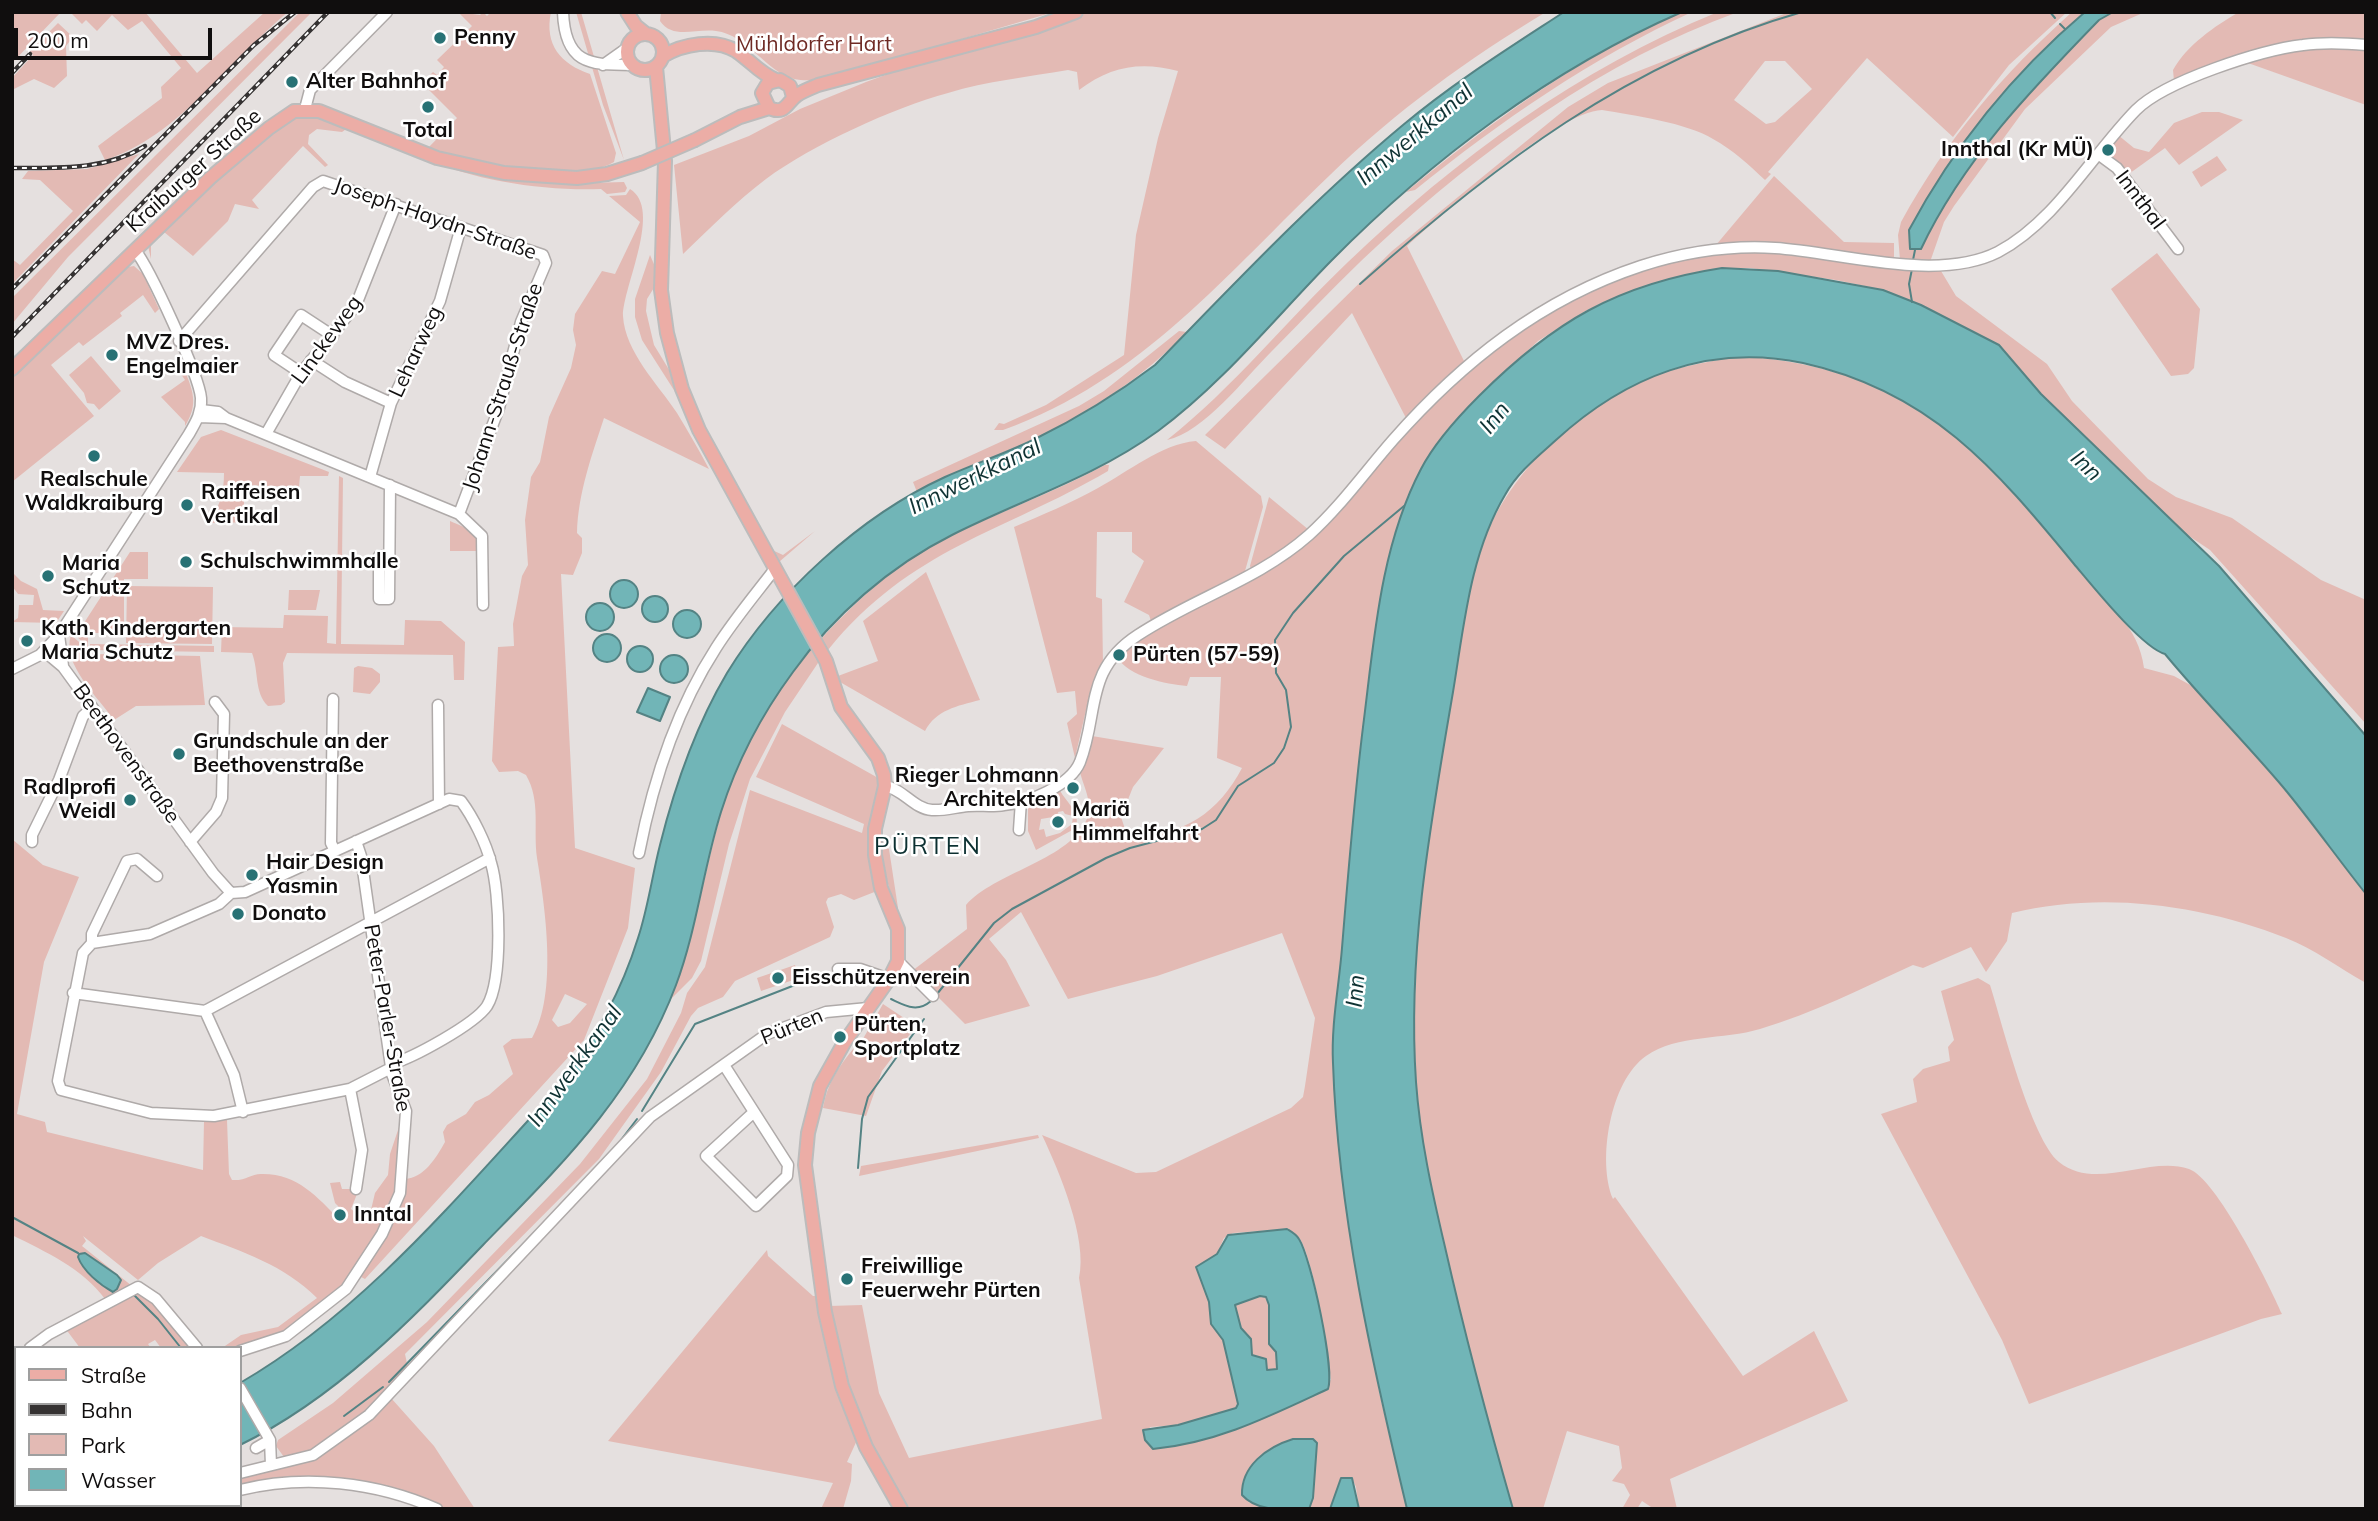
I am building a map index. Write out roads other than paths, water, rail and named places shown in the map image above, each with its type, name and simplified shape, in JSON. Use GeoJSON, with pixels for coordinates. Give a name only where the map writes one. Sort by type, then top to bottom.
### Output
{"type":"FeatureCollection","features":[{"type":"Feature","properties":{"kind":"main road"},"geometry":{"type":"LineString","coordinates":[[757,71],[765,98],[784,109],[793,97],[818,85],[1036,27],[1076,12]]}},
{"type":"Feature","properties":{"kind":"main road"},"geometry":{"type":"LineString","coordinates":[[627,13],[652,37],[686,46],[713,44],[727,47],[757,71],[781,81],[818,85]]}},
{"type":"Feature","properties":{"kind":"main road"},"geometry":{"type":"LineString","coordinates":[[627,13],[629,45],[635,67],[657,101]]}},
{"type":"Feature","properties":{"kind":"main road"},"geometry":{"type":"LineString","coordinates":[[629,45],[652,37]]}},
{"type":"Feature","properties":{"kind":"main road"},"geometry":{"type":"LineString","coordinates":[[652,37],[659,61],[657,101],[665,161],[662,290],[672,356],[699,430],[774,574],[824,658],[841,708],[878,758],[885,786],[875,829],[875,855],[881,888],[898,929],[898,961],[820,1086],[807,1133],[805,1180],[825,1312],[842,1386],[866,1447],[901,1509]]}},
{"type":"Feature","properties":{"kind":"main road"},"geometry":{"type":"LineString","coordinates":[[635,67],[659,61],[686,46]]}},
{"type":"Feature","properties":{"kind":"main road"},"geometry":{"type":"LineString","coordinates":[[305,109],[324,113],[438,158],[505,173],[558,178],[595,177],[642,163],[695,141],[740,117],[765,98],[781,81]]}},
{"type":"Feature","properties":{"kind":"main road"},"geometry":{"type":"LineString","coordinates":[[781,81],[793,97]]}},
{"type":"Feature","properties":{"kind":"main road","name":"Kraiburger Straße"},"geometry":{"type":"LineString","coordinates":[[12,369],[135,250],[269,128],[289,113],[305,109]]}},
{"type":"Feature","properties":{"kind":"street"},"geometry":{"type":"LineString","coordinates":[[305,109],[310,90],[387,12]]}},
{"type":"Feature","properties":{"kind":"street"},"geometry":{"type":"LineString","coordinates":[[563,12],[564,28],[570,47],[585,61],[603,66],[635,67]]}},
{"type":"Feature","properties":{"kind":"street"},"geometry":{"type":"LineString","coordinates":[[885,786],[897,788],[928,810],[1021,801],[1066,779],[1076,770],[1082,755],[1096,690],[1105,669],[1122,646],[1159,621],[1250,578],[1290,551],[1328,515],[1446,386],[1506,334],[1541,309],[1617,274],[1671,257],[1714,249],[1769,247],[1919,264],[1971,261],[2005,247],[2056,203],[2139,107],[2170,87],[2284,48],[2328,43],[2366,45]]}},
{"type":"Feature","properties":{"kind":"street"},"geometry":{"type":"LineString","coordinates":[[603,66],[629,45]]}},
{"type":"Feature","properties":{"kind":"street","name":"Innthal"},"geometry":{"type":"LineString","coordinates":[[2098,154],[2117,168],[2178,249]]}},
{"type":"Feature","properties":{"kind":"street","name":"Joseph-Haydn-Straße"},"geometry":{"type":"LineString","coordinates":[[179,341],[313,187],[323,181],[396,204],[546,259]]}},
{"type":"Feature","properties":{"kind":"street","name":"Linckeweg"},"geometry":{"type":"LineString","coordinates":[[266,434],[301,373],[362,295],[396,204]]}},
{"type":"Feature","properties":{"kind":"street","name":"Leharweg"},"geometry":{"type":"LineString","coordinates":[[370,477],[391,403],[436,312],[461,227]]}},
{"type":"Feature","properties":{"kind":"street"},"geometry":{"type":"LineString","coordinates":[[12,669],[44,652],[59,635],[200,414],[201,397],[179,341],[148,268],[135,250]]}},
{"type":"Feature","properties":{"kind":"street","name":"Johann-Strauß-Straße"},"geometry":{"type":"LineString","coordinates":[[459,514],[499,408],[521,322],[546,259]]}},
{"type":"Feature","properties":{"kind":"street"},"geometry":{"type":"LineString","coordinates":[[301,373],[274,355],[301,315],[333,335]]}},
{"type":"Feature","properties":{"kind":"street"},"geometry":{"type":"LineString","coordinates":[[311,360],[391,403]]}},
{"type":"Feature","properties":{"kind":"street"},"geometry":{"type":"LineString","coordinates":[[201,397],[222,415],[459,514],[482,536],[483,605]]}},
{"type":"Feature","properties":{"kind":"street"},"geometry":{"type":"LineString","coordinates":[[200,414],[222,415]]}},
{"type":"Feature","properties":{"kind":"street"},"geometry":{"type":"LineString","coordinates":[[389,556],[390,485]]}},
{"type":"Feature","properties":{"kind":"street"},"geometry":{"type":"LineString","coordinates":[[639,853],[660,766],[686,701],[718,645],[774,574]]}},
{"type":"Feature","properties":{"kind":"street","name":"Beethovenstraße"},"geometry":{"type":"LineString","coordinates":[[59,635],[63,667]]}},
{"type":"Feature","properties":{"kind":"street","name":"Beethovenstraße"},"geometry":{"type":"LineString","coordinates":[[44,652],[63,667],[190,842],[231,893]]}},
{"type":"Feature","properties":{"kind":"street"},"geometry":{"type":"LineString","coordinates":[[333,699],[331,843],[335,851]]}},
{"type":"Feature","properties":{"kind":"street","name":"Beethovenstraße"},"geometry":{"type":"LineString","coordinates":[[190,842],[216,812],[222,798],[224,714],[215,702]]}},
{"type":"Feature","properties":{"kind":"street"},"geometry":{"type":"LineString","coordinates":[[438,705],[439,804]]}},
{"type":"Feature","properties":{"kind":"street"},"geometry":{"type":"LineString","coordinates":[[32,842],[32,835],[59,780],[83,716],[92,708]]}},
{"type":"Feature","properties":{"kind":"street"},"geometry":{"type":"LineString","coordinates":[[92,943],[150,934],[219,904],[231,893],[245,892],[439,804],[458,799],[463,803],[490,858],[498,955],[496,982],[489,1001],[472,1019],[349,1089],[243,1112],[202,1117],[163,1115],[98,1101],[59,1088],[58,1081],[80,961],[92,943],[92,934],[127,861],[137,859],[157,876]]}},
{"type":"Feature","properties":{"kind":"street"},"geometry":{"type":"LineString","coordinates":[[1019,830],[1021,801]]}},
{"type":"Feature","properties":{"kind":"street","name":"Peter-Parler-Straße"},"geometry":{"type":"LineString","coordinates":[[242,1350],[286,1336],[336,1298],[365,1265],[400,1193],[406,1113],[391,1066],[361,856],[356,841]]}},
{"type":"Feature","properties":{"kind":"street"},"geometry":{"type":"LineString","coordinates":[[74,993],[205,1011],[490,858]]}},
{"type":"Feature","properties":{"kind":"street"},"geometry":{"type":"LineString","coordinates":[[898,961],[933,996]]}},
{"type":"Feature","properties":{"kind":"street"},"geometry":{"type":"LineString","coordinates":[[838,969],[860,970],[889,979]]}},
{"type":"Feature","properties":{"kind":"street","name":"Pürten"},"geometry":{"type":"LineString","coordinates":[[242,1472],[313,1455],[369,1415],[650,1117],[758,1039],[782,1027],[826,1012],[868,1008]]}},
{"type":"Feature","properties":{"kind":"street"},"geometry":{"type":"LineString","coordinates":[[205,1011],[234,1075],[243,1112]]}},
{"type":"Feature","properties":{"kind":"street"},"geometry":{"type":"LineString","coordinates":[[724,1065],[754,1112],[789,1169],[787,1176],[755,1206],[706,1156],[754,1112]]}},
{"type":"Feature","properties":{"kind":"street"},"geometry":{"type":"LineString","coordinates":[[349,1089],[362,1150],[356,1189]]}},
{"type":"Feature","properties":{"kind":"street"},"geometry":{"type":"LineString","coordinates":[[33,1346],[49,1334],[138,1287],[156,1299],[195,1346]]}},
{"type":"Feature","properties":{"kind":"street"},"geometry":{"type":"LineString","coordinates":[[242,1391],[269,1438],[271,1465]]}},
{"type":"Feature","properties":{"kind":"street"},"geometry":{"type":"LineString","coordinates":[[256,1448],[269,1438]]}},
{"type":"Feature","properties":{"kind":"street"},"geometry":{"type":"LineString","coordinates":[[242,1490],[295,1482],[354,1485],[391,1492],[438,1509]]}},
{"type":"Feature","properties":{"kind":"water","name":"Innwerkkanal"},"geometry":{"type":"Polygon","coordinates":[[[1564,12],[1682,12],[1633,35],[1540,89],[1451,153],[1369,224],[1227,371],[1158,431],[1109,462],[929,547],[885,577],[845,612],[809,651],[782,688],[743,756],[721,812],[676,985],[640,1060],[618,1094],[594,1126],[541,1186],[370,1356],[308,1405],[242,1444],[242,1382],[286,1354],[329,1321],[410,1247],[559,1087],[584,1052],[615,997],[631,958],[645,915],[672,800],[705,714],[747,643],[795,586],[852,535],[913,493],[1049,432],[1111,396],[1155,365],[1338,182],[1403,125],[1482,66],[1564,12]]]}},
{"type":"Feature","properties":{"kind":"water"},"geometry":{"type":"Polygon","coordinates":[[[2085,12],[2113,12],[2099,20],[2000,127],[1957,186],[1921,249],[1910,249],[1909,230],[1965,140],[2033,60],[2085,12]]]}},
{"type":"Feature","properties":{"kind":"water","name":"Inn"},"geometry":{"type":"Polygon","coordinates":[[[1722,268],[1778,271],[1883,290],[1921,305],[1999,345],[2041,394],[2219,566],[2366,736],[2366,894],[2283,787],[2165,654],[2143,640],[2117,614],[1987,466],[1924,414],[1888,393],[1848,376],[1803,363],[1768,358],[1701,362],[1670,370],[1610,399],[1583,418],[1521,472],[1505,495],[1484,541],[1465,616],[1429,838],[1418,935],[1414,1033],[1416,1082],[1424,1144],[1461,1313],[1513,1509],[1407,1509],[1381,1399],[1349,1232],[1336,1119],[1333,1049],[1351,837],[1375,628],[1396,530],[1421,469],[1440,440],[1479,396],[1533,347],[1589,310],[1618,296],[1650,284],[1722,268]]]}},
{"type":"Feature","properties":{"kind":"water"},"geometry":{"type":"Polygon","coordinates":[[[624,580],[634,584],[638,594],[634,604],[624,608],[614,604],[610,594],[614,584],[624,580]]]}},
{"type":"Feature","properties":{"kind":"water"},"geometry":{"type":"Polygon","coordinates":[[[655,596],[664,600],[668,609],[664,618],[655,622],[646,618],[642,609],[646,600],[655,596]]]}},
{"type":"Feature","properties":{"kind":"water"},"geometry":{"type":"Polygon","coordinates":[[[600,603],[610,607],[614,617],[610,627],[600,631],[590,627],[586,617],[590,607],[600,603]]]}},
{"type":"Feature","properties":{"kind":"water"},"geometry":{"type":"Polygon","coordinates":[[[687,610],[697,614],[701,624],[697,634],[687,638],[677,634],[673,624],[677,614],[687,610]]]}},
{"type":"Feature","properties":{"kind":"water"},"geometry":{"type":"Polygon","coordinates":[[[607,634],[617,638],[621,648],[617,658],[607,662],[597,658],[593,648],[597,638],[607,634]]]}},
{"type":"Feature","properties":{"kind":"water"},"geometry":{"type":"Polygon","coordinates":[[[640,646],[649,650],[653,659],[649,668],[640,672],[631,668],[627,659],[631,650],[640,646]]]}},
{"type":"Feature","properties":{"kind":"water"},"geometry":{"type":"Polygon","coordinates":[[[674,655],[684,659],[688,669],[684,679],[674,683],[664,679],[660,669],[664,659],[674,655]]]}},
{"type":"Feature","properties":{"kind":"water"},"geometry":{"type":"Polygon","coordinates":[[[648,688],[670,697],[660,721],[637,712],[648,688]]]}},
{"type":"Feature","properties":{"kind":"water"},"geometry":{"type":"Polygon","coordinates":[[[1287,1229],[1299,1239],[1310,1268],[1321,1314],[1328,1360],[1328,1389],[1221,1434],[1177,1446],[1153,1449],[1145,1440],[1143,1430],[1178,1425],[1236,1408],[1238,1404],[1223,1340],[1211,1324],[1209,1302],[1196,1267],[1217,1254],[1228,1235],[1287,1229]],[[1260,1296],[1235,1305],[1241,1328],[1251,1339],[1252,1355],[1266,1359],[1267,1370],[1277,1369],[1276,1352],[1269,1344],[1269,1305],[1266,1297],[1260,1296]]]}},
{"type":"Feature","properties":{"kind":"water"},"geometry":{"type":"Polygon","coordinates":[[[85,1253],[117,1275],[121,1280],[117,1289],[113,1292],[88,1272],[78,1257],[79,1254],[85,1253]]]}},
{"type":"Feature","properties":{"kind":"water"},"geometry":{"type":"Polygon","coordinates":[[[1293,1439],[1313,1439],[1317,1443],[1313,1498],[1309,1509],[1273,1509],[1249,1501],[1242,1495],[1246,1475],[1251,1467],[1274,1447],[1293,1439]]]}},
{"type":"Feature","properties":{"kind":"water"},"geometry":{"type":"Polygon","coordinates":[[[1341,1478],[1352,1478],[1359,1509],[1330,1509],[1341,1478]]]}},
{"type":"Feature","properties":{"kind":"waterway"},"geometry":{"type":"LineString","coordinates":[[1360,284],[1460,199],[1566,122],[1679,59],[1739,33],[1802,12]]}},
{"type":"Feature","properties":{"kind":"waterway"},"geometry":{"type":"LineString","coordinates":[[2050,12],[2055,18]]}},
{"type":"Feature","properties":{"kind":"waterway"},"geometry":{"type":"LineString","coordinates":[[2060,24],[2065,29]]}},
{"type":"Feature","properties":{"kind":"waterway"},"geometry":{"type":"LineString","coordinates":[[1913,260],[1915,250]]}},
{"type":"Feature","properties":{"kind":"waterway"},"geometry":{"type":"LineString","coordinates":[[1912,269],[1909,284],[1912,302]]}},
{"type":"Feature","properties":{"kind":"waterway"},"geometry":{"type":"LineString","coordinates":[[937,994],[994,923],[1012,909],[1106,858],[1130,848],[1202,829],[1216,820],[1238,786],[1274,763],[1284,748],[1291,727],[1286,690],[1276,673],[1275,640],[1293,613],[1344,556],[1404,506]]}},
{"type":"Feature","properties":{"kind":"waterway"},"geometry":{"type":"LineString","coordinates":[[642,1111],[695,1024],[795,985],[825,979]]}},
{"type":"Feature","properties":{"kind":"waterway"},"geometry":{"type":"LineString","coordinates":[[891,999],[916,1007],[931,1001]]}},
{"type":"Feature","properties":{"kind":"waterway"},"geometry":{"type":"LineString","coordinates":[[858,1168],[862,1119],[868,1097],[924,1019]]}},
{"type":"Feature","properties":{"kind":"waterway"},"geometry":{"type":"LineString","coordinates":[[618,1144],[637,1119]]}},
{"type":"Feature","properties":{"kind":"waterway"},"geometry":{"type":"LineString","coordinates":[[389,1382],[559,1207]]}},
{"type":"Feature","properties":{"kind":"waterway"},"geometry":{"type":"LineString","coordinates":[[12,1217],[78,1253]]}},
{"type":"Feature","properties":{"kind":"waterway"},"geometry":{"type":"LineString","coordinates":[[134,1295],[179,1346]]}},
{"type":"Feature","properties":{"kind":"waterway"},"geometry":{"type":"LineString","coordinates":[[344,1416],[383,1387]]}},
{"type":"Feature","properties":{"kind":"railway"},"geometry":{"type":"LineString","coordinates":[[12,289],[254,45],[295,12]]}},
{"type":"Feature","properties":{"kind":"railway"},"geometry":{"type":"LineString","coordinates":[[12,337],[328,12]]}},
{"type":"Feature","properties":{"kind":"railway"},"geometry":{"type":"LineString","coordinates":[[12,73],[30,54]]}},
{"type":"Feature","properties":{"kind":"railway"},"geometry":{"type":"LineString","coordinates":[[12,168],[63,168],[97,164],[114,160],[145,146]]}},
{"type":"Feature","properties":{"kind":"place","name":"Penny"},"geometry":{"type":"Point","coordinates":[440,38]}},
{"type":"Feature","properties":{"kind":"place","name":"Alter Bahnhof"},"geometry":{"type":"Point","coordinates":[292,82]}},
{"type":"Feature","properties":{"kind":"place","name":"Total"},"geometry":{"type":"Point","coordinates":[428,107]}},
{"type":"Feature","properties":{"kind":"place","name":"Innthal (Kr MÜ)"},"geometry":{"type":"Point","coordinates":[2108,150]}},
{"type":"Feature","properties":{"kind":"place","name":"MVZ Dres. Engelmaier"},"geometry":{"type":"Point","coordinates":[112,355]}},
{"type":"Feature","properties":{"kind":"place","name":"Realschule Waldkraiburg"},"geometry":{"type":"Point","coordinates":[94,456]}},
{"type":"Feature","properties":{"kind":"place","name":"Raiffeisen Vertikal"},"geometry":{"type":"Point","coordinates":[187,505]}},
{"type":"Feature","properties":{"kind":"place","name":"Schulschwimmhalle"},"geometry":{"type":"Point","coordinates":[186,562]}},
{"type":"Feature","properties":{"kind":"place","name":"Maria Schutz"},"geometry":{"type":"Point","coordinates":[48,576]}},
{"type":"Feature","properties":{"kind":"place","name":"Kath. Kindergarten Maria Schutz"},"geometry":{"type":"Point","coordinates":[27,641]}},
{"type":"Feature","properties":{"kind":"place","name":"Pürten (57-59)"},"geometry":{"type":"Point","coordinates":[1119,655]}},
{"type":"Feature","properties":{"kind":"place","name":"Grundschule an der Beethovenstraße"},"geometry":{"type":"Point","coordinates":[179,754]}},
{"type":"Feature","properties":{"kind":"place","name":"Rieger Lohmann Architekten"},"geometry":{"type":"Point","coordinates":[1073,788]}},
{"type":"Feature","properties":{"kind":"place","name":"Radlprofi Weidl"},"geometry":{"type":"Point","coordinates":[130,800]}},
{"type":"Feature","properties":{"kind":"place","name":"Mariä Himmelfahrt"},"geometry":{"type":"Point","coordinates":[1058,822]}},
{"type":"Feature","properties":{"kind":"place","name":"Hair Design Yasmin"},"geometry":{"type":"Point","coordinates":[252,875]}},
{"type":"Feature","properties":{"kind":"place","name":"Donato"},"geometry":{"type":"Point","coordinates":[238,914]}},
{"type":"Feature","properties":{"kind":"place","name":"Eisschützenverein"},"geometry":{"type":"Point","coordinates":[778,978]}},
{"type":"Feature","properties":{"kind":"place","name":"Pürten, Sportplatz"},"geometry":{"type":"Point","coordinates":[840,1037]}},
{"type":"Feature","properties":{"kind":"place","name":"Inntal"},"geometry":{"type":"Point","coordinates":[340,1215]}},
{"type":"Feature","properties":{"kind":"place","name":"Freiwillige Feuerwehr Pürten"},"geometry":{"type":"Point","coordinates":[847,1279]}},
{"type":"Feature","properties":{"kind":"district","name":"PÜRTEN"},"geometry":{"type":"Point","coordinates":[928,847]}},
{"type":"Feature","properties":{"kind":"park label","name":"Mühldorfer Hart"},"geometry":{"type":"Point","coordinates":[814,45]}}]}
